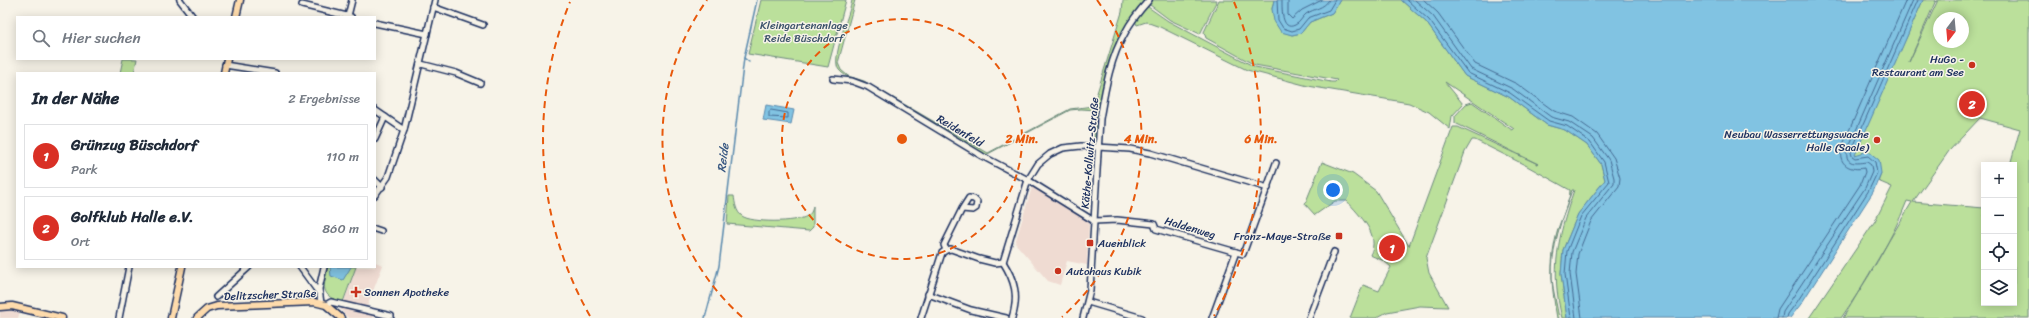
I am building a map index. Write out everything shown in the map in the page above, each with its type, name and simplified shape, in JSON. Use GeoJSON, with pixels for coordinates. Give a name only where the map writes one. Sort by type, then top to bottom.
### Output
{"type":"FeatureCollection","features":[{"type":"Feature","properties":{"kind":"main road"},"geometry":{"type":"LineString","coordinates":[[236,16],[240,0]]}},
{"type":"Feature","properties":{"kind":"main road"},"geometry":{"type":"LineString","coordinates":[[224,72],[226,62]]}},
{"type":"Feature","properties":{"kind":"main road"},"geometry":{"type":"LineString","coordinates":[[171,318],[182,268]]}},
{"type":"Feature","properties":{"kind":"main road","name":"Delitzscher Straße"},"geometry":{"type":"LineString","coordinates":[[197,318],[207,310],[217,306],[323,304],[341,318]]}},
{"type":"Feature","properties":{"kind":"main road"},"geometry":{"type":"LineString","coordinates":[[0,307],[12,306],[62,318]]}},
{"type":"Feature","properties":{"kind":"street"},"geometry":{"type":"LineString","coordinates":[[180,0],[192,16]]}},
{"type":"Feature","properties":{"kind":"street"},"geometry":{"type":"LineString","coordinates":[[350,16],[352,0]]}},
{"type":"Feature","properties":{"kind":"street"},"geometry":{"type":"LineString","coordinates":[[376,194],[388,177],[404,130],[421,64],[435,0]]}},
{"type":"Feature","properties":{"kind":"street","name":"Käthe-Kollwitz-Straße"},"geometry":{"type":"LineString","coordinates":[[1082,318],[1088,302],[1090,290],[1100,119],[1104,94],[1119,44],[1132,22],[1149,0]]}},
{"type":"Feature","properties":{"kind":"street"},"geometry":{"type":"LineString","coordinates":[[302,6],[346,16]]}},
{"type":"Feature","properties":{"kind":"street"},"geometry":{"type":"LineString","coordinates":[[433,7],[483,25]]}},
{"type":"Feature","properties":{"kind":"street"},"geometry":{"type":"LineString","coordinates":[[376,23],[427,34]]}},
{"type":"Feature","properties":{"kind":"street"},"geometry":{"type":"LineString","coordinates":[[226,62],[271,72]]}},
{"type":"Feature","properties":{"kind":"street"},"geometry":{"type":"LineString","coordinates":[[421,64],[456,73],[480,82]]}},
{"type":"Feature","properties":{"kind":"street","name":"Reidenfeld"},"geometry":{"type":"LineString","coordinates":[[833,79],[852,81],[864,85],[982,156],[1028,180],[1094,220]]}},
{"type":"Feature","properties":{"kind":"street"},"geometry":{"type":"LineString","coordinates":[[376,111],[404,130]]}},
{"type":"Feature","properties":{"kind":"street"},"geometry":{"type":"LineString","coordinates":[[376,137],[385,117]]}},
{"type":"Feature","properties":{"kind":"street"},"geometry":{"type":"LineString","coordinates":[[1012,318],[1016,297],[1015,285],[1003,262],[1028,180],[1038,164],[1050,154],[1063,148],[1130,149],[1150,153],[1268,188]]}},
{"type":"Feature","properties":{"kind":"street"},"geometry":{"type":"LineString","coordinates":[[1212,318],[1236,252],[1242,254],[1276,164]]}},
{"type":"Feature","properties":{"kind":"street"},"geometry":{"type":"LineString","coordinates":[[376,181],[382,187]]}},
{"type":"Feature","properties":{"kind":"street"},"geometry":{"type":"LineString","coordinates":[[946,250],[944,244],[962,209]]}},
{"type":"Feature","properties":{"kind":"street","name":"Haldenweg"},"geometry":{"type":"LineString","coordinates":[[1094,220],[1117,220],[1154,224],[1156,228],[1236,252]]}},
{"type":"Feature","properties":{"kind":"street"},"geometry":{"type":"LineString","coordinates":[[376,228],[381,231]]}},
{"type":"Feature","properties":{"kind":"street"},"geometry":{"type":"LineString","coordinates":[[921,318],[942,253],[946,250],[952,249],[995,263],[1003,262]]}},
{"type":"Feature","properties":{"kind":"street"},"geometry":{"type":"LineString","coordinates":[[1309,318],[1334,252]]}},
{"type":"Feature","properties":{"kind":"street"},"geometry":{"type":"LineString","coordinates":[[119,318],[129,268]]}},
{"type":"Feature","properties":{"kind":"street"},"geometry":{"type":"LineString","coordinates":[[216,297],[248,268]]}},
{"type":"Feature","properties":{"kind":"street"},"geometry":{"type":"LineString","coordinates":[[301,268],[319,293],[323,304],[331,302],[391,316]]}},
{"type":"Feature","properties":{"kind":"street"},"geometry":{"type":"LineString","coordinates":[[319,293],[324,268]]}},
{"type":"Feature","properties":{"kind":"street"},"geometry":{"type":"LineString","coordinates":[[928,294],[971,310],[1006,318]]}},
{"type":"Feature","properties":{"kind":"street"},"geometry":{"type":"LineString","coordinates":[[1088,302],[1142,318]]}},
{"type":"Feature","properties":{"kind":"shaded area"},"geometry":{"type":"Polygon","coordinates":[[[1032,187],[1089,222],[1087,265],[1067,261],[1060,285],[1048,281],[1015,243],[1032,187]]]}},
{"type":"Feature","properties":{"kind":"shaded area"},"geometry":{"type":"Polygon","coordinates":[[[376,262],[383,265],[365,312],[375,315],[373,318],[348,318],[341,310],[356,268],[376,268],[376,262]]]}},
{"type":"Feature","properties":{"kind":"shaded area"},"geometry":{"type":"Polygon","coordinates":[[[7,310],[20,312],[18,318],[0,318],[0,311],[7,310]]]}},
{"type":"Feature","properties":{"kind":"green space","name":"Kleingartenanlage Reide Büschdorf"},"geometry":{"type":"Polygon","coordinates":[[[761,0],[846,0],[828,67],[748,54],[761,0]]]}},
{"type":"Feature","properties":{"kind":"green space"},"geometry":{"type":"Polygon","coordinates":[[[852,0],[855,0],[838,63],[841,70],[848,76],[864,81],[988,153],[1070,109],[1093,106],[1122,12],[1123,0],[1145,0],[1120,35],[1114,50],[1096,139],[1093,145],[1096,110],[1070,110],[986,155],[867,84],[848,77],[839,70],[837,65],[837,57],[841,36],[852,0]]]}},
{"type":"Feature","properties":{"kind":"green space"},"geometry":{"type":"Polygon","coordinates":[[[1152,0],[1217,0],[1200,34],[1170,20],[1150,5],[1148,7],[1168,21],[1255,67],[1335,82],[1337,80],[1255,65],[1206,38],[1204,32],[1219,0],[1274,0],[1272,9],[1281,31],[1292,35],[1301,33],[1310,22],[1332,13],[1340,0],[1401,0],[1426,22],[1465,76],[1509,97],[1547,125],[1565,130],[1587,145],[1601,164],[1605,180],[1578,214],[1563,250],[1561,274],[1567,318],[1562,318],[1558,300],[1556,268],[1560,238],[1574,190],[1572,190],[1569,199],[1570,190],[1527,166],[1475,140],[1472,140],[1465,152],[1426,258],[1429,273],[1448,307],[1420,306],[1387,312],[1376,318],[1350,318],[1363,285],[1379,291],[1391,267],[1384,261],[1370,255],[1373,248],[1371,233],[1363,219],[1347,201],[1335,201],[1315,215],[1305,204],[1322,162],[1353,174],[1376,191],[1409,246],[1453,127],[1458,127],[1538,164],[1455,123],[1455,116],[1466,104],[1472,102],[1512,130],[1514,129],[1445,82],[1463,104],[1452,116],[1450,129],[1429,112],[1409,103],[1308,86],[1247,70],[1160,27],[1146,22],[1137,25],[1135,21],[1152,0]]]}},
{"type":"Feature","properties":{"kind":"green space"},"geometry":{"type":"Polygon","coordinates":[[[1923,0],[1936,0],[1909,62],[1938,0],[2029,0],[2029,318],[1843,318],[1858,292],[1841,318],[1809,318],[1875,221],[1892,187],[1878,181],[1881,173],[1854,155],[1923,0]],[[1907,201],[1887,244],[1912,202],[1907,201]]]}},
{"type":"Feature","properties":{"kind":"green space"},"geometry":{"type":"Polygon","coordinates":[[[123,60],[137,60],[134,72],[120,72],[123,60]]]}},
{"type":"Feature","properties":{"kind":"green space"},"geometry":{"type":"Polygon","coordinates":[[[729,196],[734,196],[738,212],[742,216],[755,220],[794,220],[807,216],[812,211],[813,206],[813,227],[809,231],[727,224],[729,196]]]}},
{"type":"Feature","properties":{"kind":"green space"},"geometry":{"type":"Polygon","coordinates":[[[1563,215],[1555,244],[1552,267],[1553,252],[1558,229],[1563,215]]]}},
{"type":"Feature","properties":{"kind":"green space"},"geometry":{"type":"Polygon","coordinates":[[[328,268],[356,268],[343,302],[330,297],[327,294],[324,285],[328,268]]]}},
{"type":"Feature","properties":{"kind":"green space"},"geometry":{"type":"Polygon","coordinates":[[[1552,279],[1554,293],[1559,318],[1557,318],[1552,279]]]}},
{"type":"Feature","properties":{"kind":"water"},"geometry":{"type":"Polygon","coordinates":[[[1274,0],[1340,0],[1332,13],[1310,22],[1301,33],[1292,35],[1281,32],[1274,21],[1272,9],[1274,0]]]}},
{"type":"Feature","properties":{"kind":"water"},"geometry":{"type":"Polygon","coordinates":[[[1401,0],[1923,0],[1855,155],[1868,151],[1879,160],[1881,173],[1873,192],[1801,304],[1790,318],[1567,318],[1561,274],[1563,250],[1578,214],[1605,180],[1601,164],[1587,145],[1565,130],[1547,125],[1509,97],[1465,76],[1426,22],[1401,0]]]}},
{"type":"Feature","properties":{"kind":"water"},"geometry":{"type":"Polygon","coordinates":[[[766,105],[794,110],[791,124],[763,120],[766,105]]]}},
{"type":"Feature","properties":{"kind":"water"},"geometry":{"type":"Polygon","coordinates":[[[330,268],[350,268],[343,280],[331,276],[330,268]]]}},
{"type":"Feature","properties":{"kind":"waterway","name":"Reide"},"geometry":{"type":"LineString","coordinates":[[705,318],[719,266],[744,58],[757,0]]}},
{"type":"Feature","properties":{"kind":"waterway","name":"Reide"},"geometry":{"type":"LineString","coordinates":[[744,58],[749,62]]}},
{"type":"Feature","properties":{"kind":"place","name":"HuGo - Restaurant am See"},"geometry":{"type":"Point","coordinates":[1972,65]}},
{"type":"Feature","properties":{"kind":"place","name":"Golfklub Halle e.V."},"geometry":{"type":"Point","coordinates":[1972,104]}},
{"type":"Feature","properties":{"kind":"place","name":"Neubau Wasserrettungswache Halle (Saale)"},"geometry":{"type":"Point","coordinates":[1877,140]}},
{"type":"Feature","properties":{"kind":"place","name":"Franz-Maye-Straße"},"geometry":{"type":"Point","coordinates":[1339,236]}},
{"type":"Feature","properties":{"kind":"place","name":"Auenblick"},"geometry":{"type":"Point","coordinates":[1090,243]}},
{"type":"Feature","properties":{"kind":"place","name":"Grünzug Büschdorf"},"geometry":{"type":"Point","coordinates":[1392,248]}},
{"type":"Feature","properties":{"kind":"place","name":"Autohaus Kubik"},"geometry":{"type":"Point","coordinates":[1058,271]}},
{"type":"Feature","properties":{"kind":"place","name":"Sonnen Apotheke"},"geometry":{"type":"Point","coordinates":[356,292]}}]}
